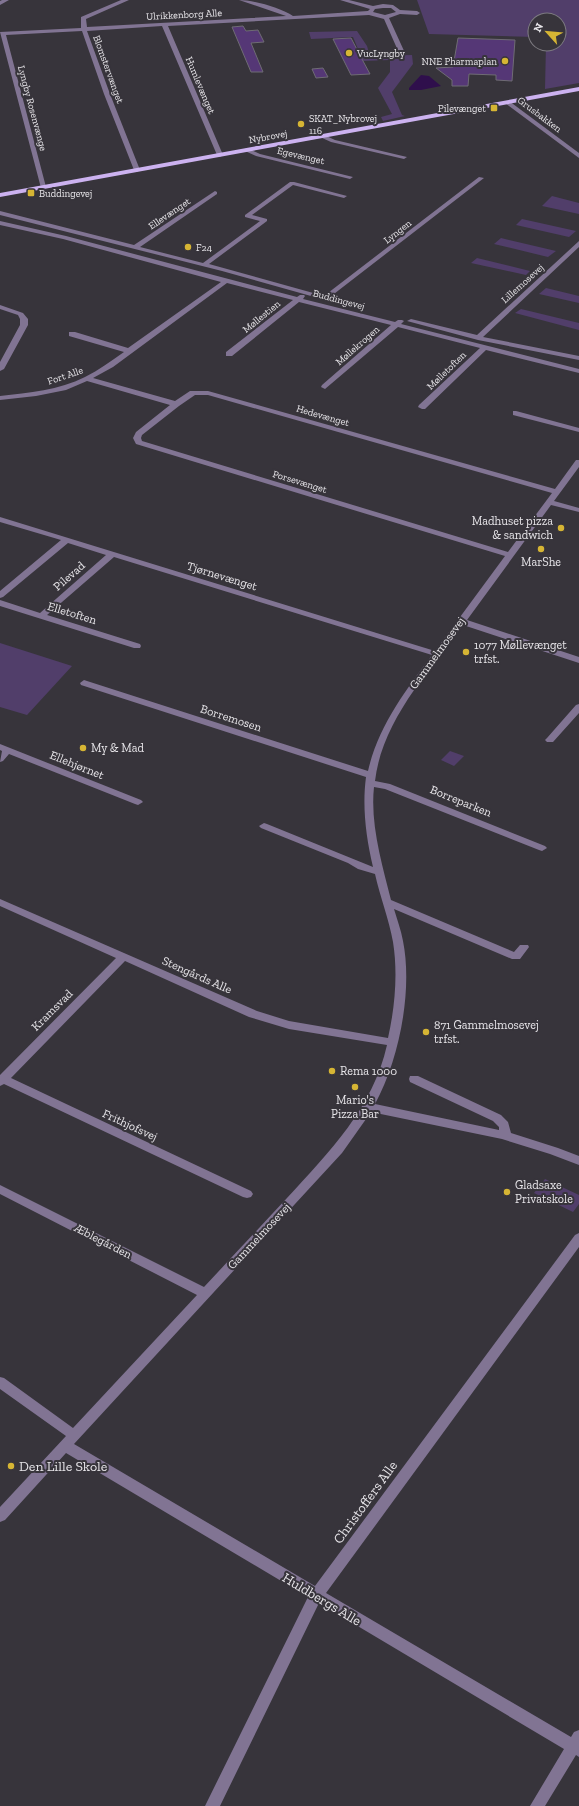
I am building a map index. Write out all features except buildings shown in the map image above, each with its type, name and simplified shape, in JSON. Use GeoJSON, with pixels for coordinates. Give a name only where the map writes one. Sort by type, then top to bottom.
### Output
{"type":"FeatureCollection","features":[{"type":"Feature","properties":{"kind":"main road","name":"Nybrovej"},"geometry":{"type":"LineString","coordinates":[[0,195],[43,184],[135,167],[247,150],[579,89]]}},
{"type":"Feature","properties":{"kind":"main road","name":"Nybrovej"},"geometry":{"type":"LineString","coordinates":[[0,198],[7,194]]}},
{"type":"Feature","properties":{"kind":"street"},"geometry":{"type":"LineString","coordinates":[[0,2],[6,0]]}},
{"type":"Feature","properties":{"kind":"street","name":"Blomstervænget"},"geometry":{"type":"LineString","coordinates":[[126,0],[83,18],[84,29],[106,94],[135,167]]}},
{"type":"Feature","properties":{"kind":"street"},"geometry":{"type":"LineString","coordinates":[[242,0],[285,13],[292,18]]}},
{"type":"Feature","properties":{"kind":"street"},"geometry":{"type":"LineString","coordinates":[[343,0],[371,10],[376,16],[386,17],[395,15],[399,12]]}},
{"type":"Feature","properties":{"kind":"street"},"geometry":{"type":"LineString","coordinates":[[395,0],[389,7],[396,9],[399,12],[417,13]]}},
{"type":"Feature","properties":{"kind":"street","name":"Ulrikkenborg Alle"},"geometry":{"type":"LineString","coordinates":[[1,34],[292,18],[389,7]]}},
{"type":"Feature","properties":{"kind":"street"},"geometry":{"type":"LineString","coordinates":[[386,17],[402,53]]}},
{"type":"Feature","properties":{"kind":"street","name":"Humlevænget"},"geometry":{"type":"LineString","coordinates":[[164,24],[220,154]]}},
{"type":"Feature","properties":{"kind":"street","name":"Lyngby Rosenvænge"},"geometry":{"type":"LineString","coordinates":[[1,34],[43,184]]}},
{"type":"Feature","properties":{"kind":"street","name":"Grusbakken"},"geometry":{"type":"LineString","coordinates":[[507,102],[579,156]]}},
{"type":"Feature","properties":{"kind":"street"},"geometry":{"type":"LineString","coordinates":[[322,136],[333,141],[404,157]]}},
{"type":"Feature","properties":{"kind":"street","name":"Egevænget"},"geometry":{"type":"LineString","coordinates":[[247,150],[258,155],[350,177]]}},
{"type":"Feature","properties":{"kind":"street","name":"Lyngen"},"geometry":{"type":"LineString","coordinates":[[325,298],[481,178]]}},
{"type":"Feature","properties":{"kind":"street"},"geometry":{"type":"LineString","coordinates":[[204,265],[265,220],[247,216],[292,184],[344,196]]}},
{"type":"Feature","properties":{"kind":"street","name":"Ellevænget"},"geometry":{"type":"LineString","coordinates":[[134,248],[215,193]]}},
{"type":"Feature","properties":{"kind":"street","name":"Buddingevej"},"geometry":{"type":"LineString","coordinates":[[0,213],[204,265],[478,338],[579,358]]}},
{"type":"Feature","properties":{"kind":"street","name":"Buddingevej"},"geometry":{"type":"LineString","coordinates":[[0,223],[64,237],[226,281],[579,371]]}},
{"type":"Feature","properties":{"kind":"street","name":"Lillemosevej"},"geometry":{"type":"LineString","coordinates":[[478,338],[579,243]]}},
{"type":"Feature","properties":{"kind":"street","name":"Fort Alle"},"geometry":{"type":"LineString","coordinates":[[0,398],[36,394],[63,388],[87,379],[129,351],[226,281]]}},
{"type":"Feature","properties":{"kind":"street","name":"Møllestien"},"geometry":{"type":"LineString","coordinates":[[229,354],[305,293]]}},
{"type":"Feature","properties":{"kind":"street"},"geometry":{"type":"LineString","coordinates":[[0,307],[21,314],[24,319],[24,325],[0,369]]}},
{"type":"Feature","properties":{"kind":"street","name":"Møllekrogen"},"geometry":{"type":"LineString","coordinates":[[325,387],[403,319]]}},
{"type":"Feature","properties":{"kind":"street"},"geometry":{"type":"LineString","coordinates":[[72,334],[129,351]]}},
{"type":"Feature","properties":{"kind":"street","name":"Mølletoften"},"geometry":{"type":"LineString","coordinates":[[422,407],[484,348]]}},
{"type":"Feature","properties":{"kind":"street"},"geometry":{"type":"LineString","coordinates":[[87,379],[176,404]]}},
{"type":"Feature","properties":{"kind":"street","name":"Hedevænget"},"geometry":{"type":"LineString","coordinates":[[176,404],[193,393],[208,393],[556,492]]}},
{"type":"Feature","properties":{"kind":"street","name":"Porsevænget"},"geometry":{"type":"LineString","coordinates":[[176,404],[138,434],[138,442],[509,555]]}},
{"type":"Feature","properties":{"kind":"street"},"geometry":{"type":"LineString","coordinates":[[516,413],[579,430]]}},
{"type":"Feature","properties":{"kind":"street","name":"Gammelmosevej"},"geometry":{"type":"LineString","coordinates":[[0,1516],[71,1441],[205,1293],[338,1150],[368,1107],[382,1076],[392,1042],[400,999],[400,956],[371,828],[370,779],[380,745],[389,725],[406,696],[579,462]]}},
{"type":"Feature","properties":{"kind":"street"},"geometry":{"type":"LineString","coordinates":[[549,502],[579,510]]}},
{"type":"Feature","properties":{"kind":"street","name":"Tjørnevænget"},"geometry":{"type":"LineString","coordinates":[[0,519],[436,654]]}},
{"type":"Feature","properties":{"kind":"street"},"geometry":{"type":"LineString","coordinates":[[0,595],[66,540]]}},
{"type":"Feature","properties":{"kind":"street","name":"Pilevad"},"geometry":{"type":"LineString","coordinates":[[42,616],[112,554]]}},
{"type":"Feature","properties":{"kind":"street","name":"Elletoften"},"geometry":{"type":"LineString","coordinates":[[0,603],[137,646]]}},
{"type":"Feature","properties":{"kind":"street"},"geometry":{"type":"LineString","coordinates":[[461,622],[579,660]]}},
{"type":"Feature","properties":{"kind":"street","name":"Borremosen"},"geometry":{"type":"LineString","coordinates":[[84,683],[370,779]]}},
{"type":"Feature","properties":{"kind":"street"},"geometry":{"type":"LineString","coordinates":[[550,740],[579,707]]}},
{"type":"Feature","properties":{"kind":"street","name":"Ellehjørnet"},"geometry":{"type":"LineString","coordinates":[[0,759],[4,748],[138,802]]}},
{"type":"Feature","properties":{"kind":"street","name":"Borreparken"},"geometry":{"type":"LineString","coordinates":[[370,779],[542,848]]}},
{"type":"Feature","properties":{"kind":"street"},"geometry":{"type":"LineString","coordinates":[[264,826],[352,861],[361,867],[380,872]]}},
{"type":"Feature","properties":{"kind":"street","name":"Stengårds Alle"},"geometry":{"type":"LineString","coordinates":[[0,902],[253,1014],[289,1025],[392,1042]]}},
{"type":"Feature","properties":{"kind":"street"},"geometry":{"type":"LineString","coordinates":[[387,902],[516,957],[524,947]]}},
{"type":"Feature","properties":{"kind":"street","name":"Kramsvad"},"geometry":{"type":"LineString","coordinates":[[1,1080],[123,957]]}},
{"type":"Feature","properties":{"kind":"street"},"geometry":{"type":"LineString","coordinates":[[414,1079],[496,1118],[504,1125],[506,1135]]}},
{"type":"Feature","properties":{"kind":"street","name":"Frithjofsvej"},"geometry":{"type":"LineString","coordinates":[[1,1080],[247,1194]]}},
{"type":"Feature","properties":{"kind":"street"},"geometry":{"type":"LineString","coordinates":[[368,1107],[506,1135],[579,1161]]}},
{"type":"Feature","properties":{"kind":"street","name":"Æblegården"},"geometry":{"type":"LineString","coordinates":[[0,1190],[205,1293]]}},
{"type":"Feature","properties":{"kind":"street","name":"Christoffers Alle"},"geometry":{"type":"LineString","coordinates":[[212,1806],[316,1595],[579,1238]]}},
{"type":"Feature","properties":{"kind":"street","name":"Huldbergs Alle"},"geometry":{"type":"LineString","coordinates":[[0,1382],[71,1441],[316,1595],[577,1745]]}},
{"type":"Feature","properties":{"kind":"street"},"geometry":{"type":"LineString","coordinates":[[537,1806],[577,1745]]}},
{"type":"Feature","properties":{"kind":"shaded area"},"geometry":{"type":"Polygon","coordinates":[[[417,0],[579,0],[579,83],[545,89],[546,52],[567,52],[567,12],[527,12],[527,37],[429,34],[417,0]]]}},
{"type":"Feature","properties":{"kind":"shaded area"},"geometry":{"type":"Polygon","coordinates":[[[357,31],[367,46],[370,56],[412,55],[413,64],[392,92],[402,115],[405,116],[383,121],[381,117],[392,114],[378,88],[390,72],[390,60],[363,61],[353,37],[311,39],[309,32],[357,31]]]}},
{"type":"Feature","properties":{"kind":"shaded area"},"geometry":{"type":"Polygon","coordinates":[[[421,75],[429,76],[441,86],[421,90],[409,90],[409,88],[421,75]]]}},
{"type":"Feature","properties":{"kind":"shaded area"},"geometry":{"type":"Polygon","coordinates":[[[552,196],[579,203],[579,214],[542,206],[552,196]]]}},
{"type":"Feature","properties":{"kind":"shaded area"},"geometry":{"type":"Polygon","coordinates":[[[522,219],[576,231],[569,237],[516,225],[522,219]]]}},
{"type":"Feature","properties":{"kind":"shaded area"},"geometry":{"type":"Polygon","coordinates":[[[501,238],[556,251],[548,257],[494,244],[501,238]]]}},
{"type":"Feature","properties":{"kind":"shaded area"},"geometry":{"type":"Polygon","coordinates":[[[477,258],[530,271],[526,275],[471,263],[477,258]]]}},
{"type":"Feature","properties":{"kind":"shaded area"},"geometry":{"type":"Polygon","coordinates":[[[546,288],[579,296],[579,303],[539,294],[546,288]]]}},
{"type":"Feature","properties":{"kind":"shaded area"},"geometry":{"type":"Polygon","coordinates":[[[521,309],[579,323],[579,330],[515,313],[521,309]]]}},
{"type":"Feature","properties":{"kind":"shaded area"},"geometry":{"type":"Polygon","coordinates":[[[0,643],[72,666],[27,715],[0,707],[0,643]]]}},
{"type":"Feature","properties":{"kind":"shaded area"},"geometry":{"type":"Polygon","coordinates":[[[450,751],[464,756],[454,766],[441,760],[450,751]]]}},
{"type":"Feature","properties":{"kind":"shaded area"},"geometry":{"type":"Polygon","coordinates":[[[545,1179],[579,1195],[579,1204],[573,1212],[534,1193],[545,1179]]]}},
{"type":"Feature","properties":{"kind":"place","name":"VucLyngby"},"geometry":{"type":"Point","coordinates":[349,53]}},
{"type":"Feature","properties":{"kind":"place","name":"NNE Pharmaplan"},"geometry":{"type":"Point","coordinates":[505,61]}},
{"type":"Feature","properties":{"kind":"place","name":"Pilevænget"},"geometry":{"type":"Point","coordinates":[494,108]}},
{"type":"Feature","properties":{"kind":"place","name":"SKAT_Nybrovej 116"},"geometry":{"type":"Point","coordinates":[301,124]}},
{"type":"Feature","properties":{"kind":"place","name":"Buddingevej"},"geometry":{"type":"Point","coordinates":[31,193]}},
{"type":"Feature","properties":{"kind":"place","name":"F24"},"geometry":{"type":"Point","coordinates":[188,247]}},
{"type":"Feature","properties":{"kind":"place","name":"Madhuset pizza & sandwich"},"geometry":{"type":"Point","coordinates":[561,528]}},
{"type":"Feature","properties":{"kind":"place","name":"MarShe"},"geometry":{"type":"Point","coordinates":[541,549]}},
{"type":"Feature","properties":{"kind":"place","name":"1077 Møllevænget trfst."},"geometry":{"type":"Point","coordinates":[466,652]}},
{"type":"Feature","properties":{"kind":"place","name":"My & Mad"},"geometry":{"type":"Point","coordinates":[83,748]}},
{"type":"Feature","properties":{"kind":"place","name":"871 Gammelmosevej trfst."},"geometry":{"type":"Point","coordinates":[426,1032]}},
{"type":"Feature","properties":{"kind":"place","name":"Rema 1000"},"geometry":{"type":"Point","coordinates":[332,1071]}},
{"type":"Feature","properties":{"kind":"place","name":"Mario's Pizza Bar"},"geometry":{"type":"Point","coordinates":[355,1087]}},
{"type":"Feature","properties":{"kind":"place","name":"Gladsaxe Privatskole"},"geometry":{"type":"Point","coordinates":[507,1192]}},
{"type":"Feature","properties":{"kind":"place","name":"Den Lille Skole"},"geometry":{"type":"Point","coordinates":[11,1466]}}]}
